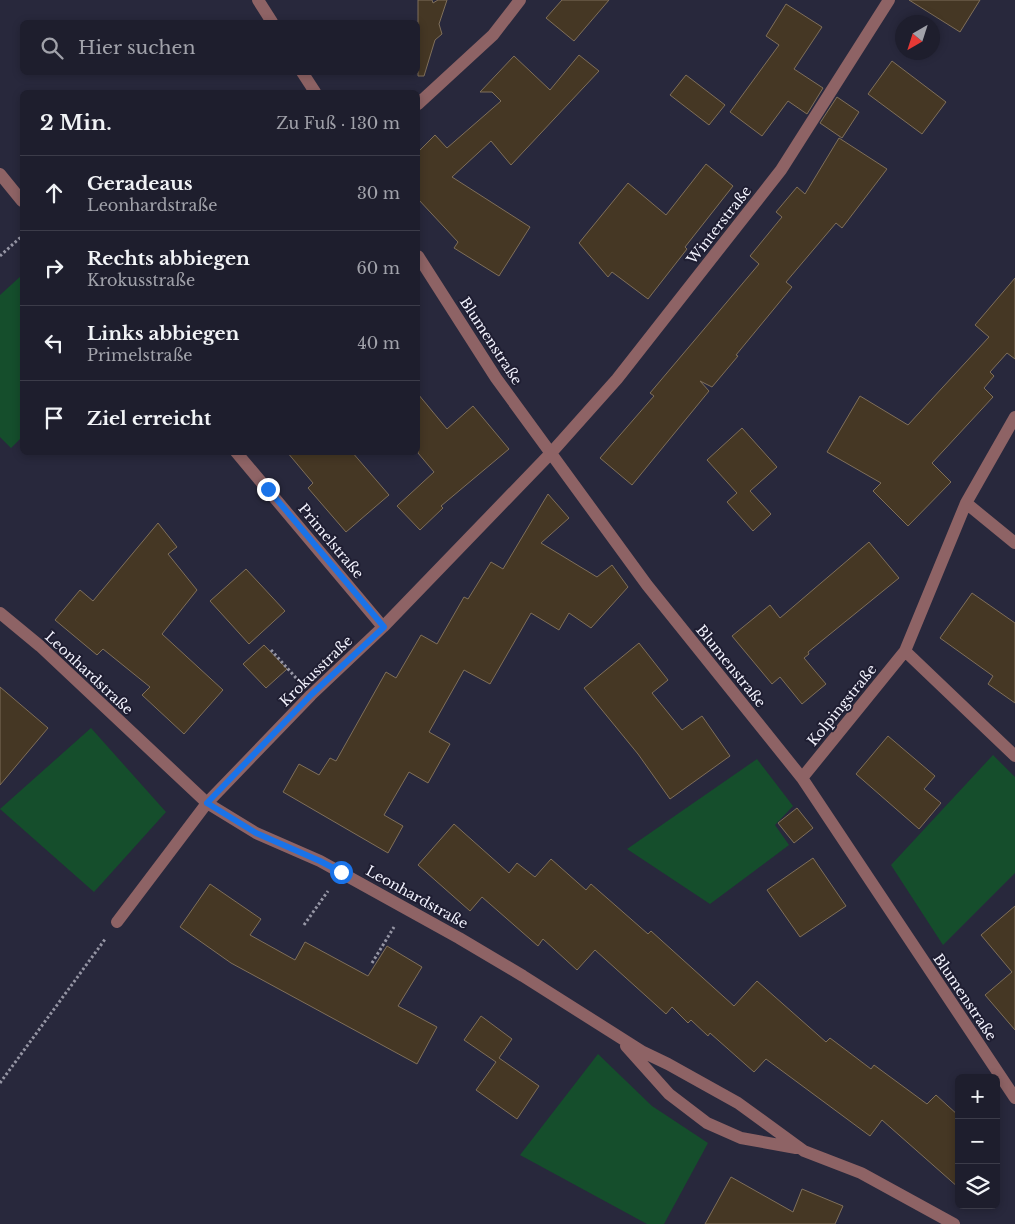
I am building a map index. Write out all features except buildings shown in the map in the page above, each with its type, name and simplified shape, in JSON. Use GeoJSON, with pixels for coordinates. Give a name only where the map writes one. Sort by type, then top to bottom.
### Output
{"type":"FeatureCollection","features":[{"type":"Feature","properties":{"kind":"street"},"geometry":{"type":"LineString","coordinates":[[258,0],[271,20]]}},
{"type":"Feature","properties":{"kind":"street"},"geometry":{"type":"LineString","coordinates":[[420,102],[493,35],[520,0]]}},
{"type":"Feature","properties":{"kind":"street","name":"Winterstraße"},"geometry":{"type":"LineString","coordinates":[[551,453],[617,379],[781,170],[889,0]]}},
{"type":"Feature","properties":{"kind":"street"},"geometry":{"type":"LineString","coordinates":[[304,75],[314,90]]}},
{"type":"Feature","properties":{"kind":"street"},"geometry":{"type":"LineString","coordinates":[[0,174],[20,199]]}},
{"type":"Feature","properties":{"kind":"street","name":"Blumenstraße"},"geometry":{"type":"LineString","coordinates":[[420,259],[496,378],[647,585],[802,778],[1015,1098]]}},
{"type":"Feature","properties":{"kind":"street","name":"Kolpingstraße"},"geometry":{"type":"LineString","coordinates":[[802,778],[905,651],[966,503],[1015,417]]}},
{"type":"Feature","properties":{"kind":"street","name":"Krokusstraße"},"geometry":{"type":"LineString","coordinates":[[117,922],[207,803],[311,695],[384,627],[551,453]]}},
{"type":"Feature","properties":{"kind":"street","name":"Primelstraße"},"geometry":{"type":"LineString","coordinates":[[239,455],[384,627]]}},
{"type":"Feature","properties":{"kind":"street"},"geometry":{"type":"LineString","coordinates":[[966,503],[1015,543]]}},
{"type":"Feature","properties":{"kind":"street","name":"Leonhardstraße"},"geometry":{"type":"LineString","coordinates":[[0,613],[40,646],[207,803],[256,833],[320,861],[460,938],[643,1052],[738,1103],[800,1149]]}},
{"type":"Feature","properties":{"kind":"street"},"geometry":{"type":"LineString","coordinates":[[905,651],[1015,756]]}},
{"type":"Feature","properties":{"kind":"street","name":"Leonhardstraße"},"geometry":{"type":"LineString","coordinates":[[616,1035],[669,1094],[707,1123],[741,1138],[800,1149],[861,1173],[954,1224]]}},
{"type":"Feature","properties":{"kind":"path"},"geometry":{"type":"LineString","coordinates":[[0,256],[20,238]]}},
{"type":"Feature","properties":{"kind":"path"},"geometry":{"type":"LineString","coordinates":[[271,650],[311,695]]}},
{"type":"Feature","properties":{"kind":"path"},"geometry":{"type":"LineString","coordinates":[[304,925],[341,872]]}},
{"type":"Feature","properties":{"kind":"path"},"geometry":{"type":"LineString","coordinates":[[372,963],[405,908]]}},
{"type":"Feature","properties":{"kind":"path"},"geometry":{"type":"LineString","coordinates":[[0,1083],[117,922]]}},
{"type":"Feature","properties":{"kind":"green space"},"geometry":{"type":"Polygon","coordinates":[[[20,277],[20,439],[11,448],[0,437],[0,295],[20,277]]]}},
{"type":"Feature","properties":{"kind":"green space"},"geometry":{"type":"Polygon","coordinates":[[[91,728],[166,812],[94,892],[0,809],[91,728]]]}},
{"type":"Feature","properties":{"kind":"green space"},"geometry":{"type":"Polygon","coordinates":[[[993,755],[1015,777],[1015,873],[943,945],[891,865],[993,755]]]}},
{"type":"Feature","properties":{"kind":"green space"},"geometry":{"type":"Polygon","coordinates":[[[757,759],[793,806],[775,825],[789,845],[710,904],[627,849],[757,759]]]}},
{"type":"Feature","properties":{"kind":"green space"},"geometry":{"type":"Polygon","coordinates":[[[598,1054],[652,1106],[708,1143],[664,1224],[647,1224],[520,1155],[598,1054]]]}},
{"type":"Feature","properties":{"kind":"route"},"geometry":{"type":"LineString","coordinates":[[268,489],[384,627],[311,695],[207,803],[256,833],[341,872]]}}]}
